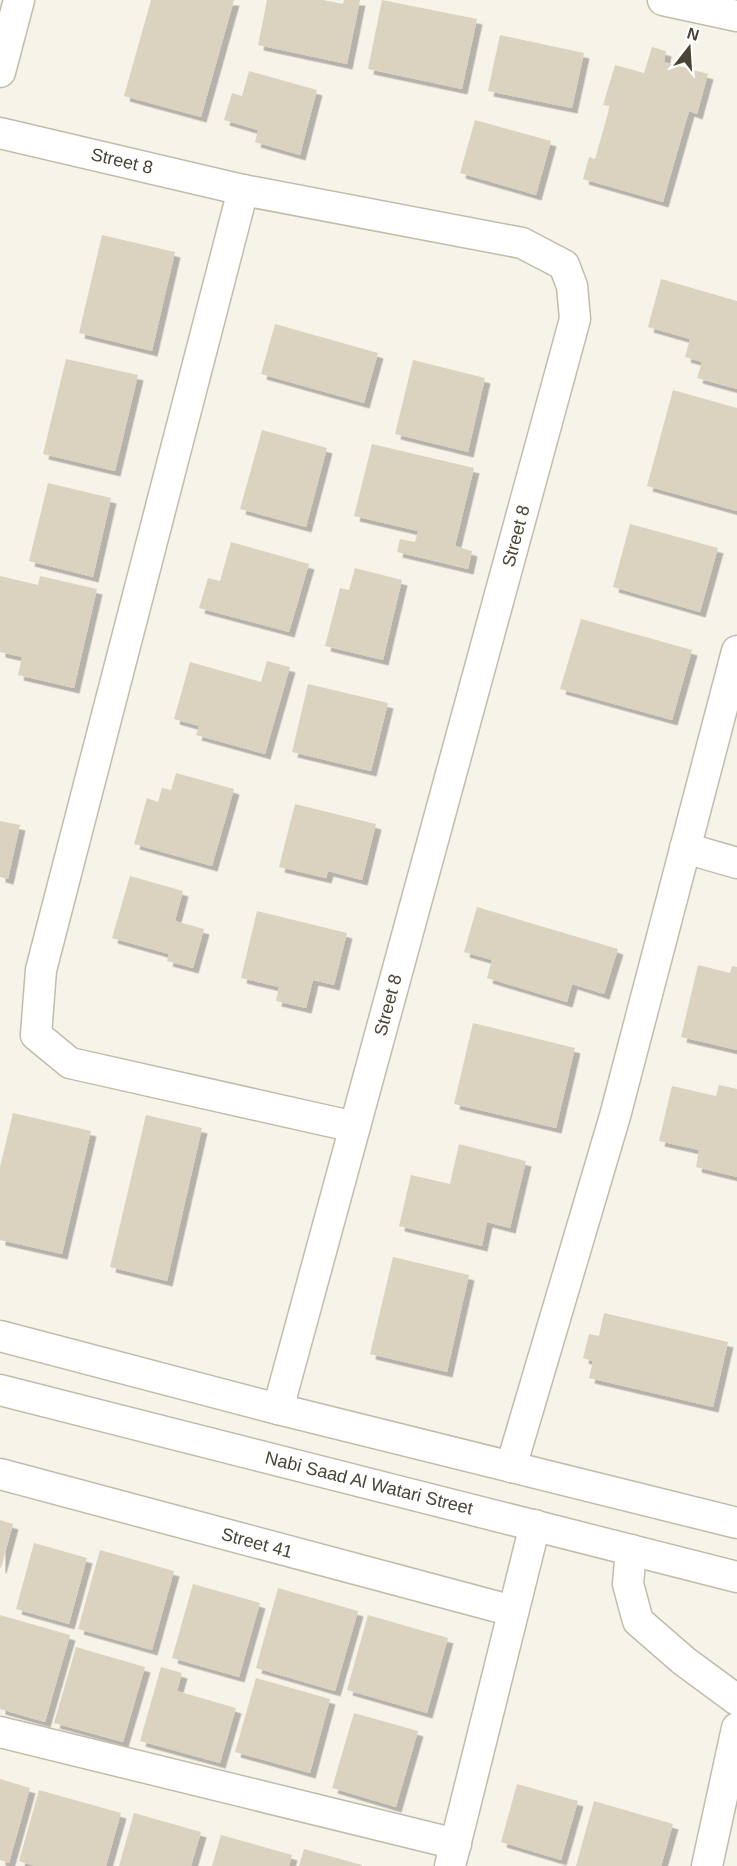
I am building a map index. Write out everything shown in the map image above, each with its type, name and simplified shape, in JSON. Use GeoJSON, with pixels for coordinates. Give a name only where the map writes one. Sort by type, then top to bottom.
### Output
{"type":"FeatureCollection","features":[{"type":"Feature","properties":{"kind":"street"},"geometry":{"type":"LineString","coordinates":[[0,72],[19,0]]}},
{"type":"Feature","properties":{"kind":"street"},"geometry":{"type":"LineString","coordinates":[[668,1],[725,9]]}},
{"type":"Feature","properties":{"kind":"street","name":"Street 8"},"geometry":{"type":"LineString","coordinates":[[0,133],[243,190],[522,243],[564,265],[572,286],[575,319],[278,1409]]}},
{"type":"Feature","properties":{"kind":"street"},"geometry":{"type":"LineString","coordinates":[[243,190],[41,970],[36,1035],[70,1063],[355,1126]]}},
{"type":"Feature","properties":{"kind":"street"},"geometry":{"type":"LineString","coordinates":[[511,1467],[615,1116],[737,651]]}},
{"type":"Feature","properties":{"kind":"street"},"geometry":{"type":"LineString","coordinates":[[685,848],[737,862]]}},
{"type":"Feature","properties":{"kind":"street"},"geometry":{"type":"LineString","coordinates":[[0,1336],[278,1409],[737,1523]]}},
{"type":"Feature","properties":{"kind":"street","name":"Nabi Saad Al Watari Street"},"geometry":{"type":"LineString","coordinates":[[0,1390],[737,1577]]}},
{"type":"Feature","properties":{"kind":"street","name":"Street 41"},"geometry":{"type":"LineString","coordinates":[[0,1474],[513,1611]]}},
{"type":"Feature","properties":{"kind":"street"},"geometry":{"type":"LineString","coordinates":[[0,1732],[453,1855],[535,1525]]}},
{"type":"Feature","properties":{"kind":"street"},"geometry":{"type":"LineString","coordinates":[[631,1550],[628,1584],[638,1621],[684,1661],[737,1700]]}},
{"type":"Feature","properties":{"kind":"street"},"geometry":{"type":"LineString","coordinates":[[707,1866],[737,1728]]}},
{"type":"Feature","properties":{"kind":"building"},"geometry":{"type":"Polygon","coordinates":[[[151,0],[234,0],[201,117],[124,96],[151,0]]]}},
{"type":"Feature","properties":{"kind":"building"},"geometry":{"type":"Polygon","coordinates":[[[267,0],[323,0],[343,4],[344,0],[360,0],[347,64],[258,45],[267,0]]]}},
{"type":"Feature","properties":{"kind":"building"},"geometry":{"type":"Polygon","coordinates":[[[382,0],[477,19],[462,89],[368,69],[382,0]]]}},
{"type":"Feature","properties":{"kind":"building"},"geometry":{"type":"Polygon","coordinates":[[[500,35],[584,53],[572,108],[488,91],[500,35]]]}},
{"type":"Feature","properties":{"kind":"building"},"geometry":{"type":"Polygon","coordinates":[[[652,47],[666,51],[664,62],[708,74],[697,114],[689,111],[663,202],[583,179],[589,157],[595,159],[610,106],[603,105],[615,65],[644,73],[652,47]]]}},
{"type":"Feature","properties":{"kind":"building"},"geometry":{"type":"Polygon","coordinates":[[[249,71],[317,90],[300,155],[255,142],[258,130],[224,120],[232,93],[242,96],[249,71]]]}},
{"type":"Feature","properties":{"kind":"building"},"geometry":{"type":"Polygon","coordinates":[[[475,120],[551,141],[536,195],[460,173],[475,120]]]}},
{"type":"Feature","properties":{"kind":"building"},"geometry":{"type":"Polygon","coordinates":[[[102,235],[175,252],[152,351],[79,333],[102,235]]]}},
{"type":"Feature","properties":{"kind":"building"},"geometry":{"type":"Polygon","coordinates":[[[661,279],[737,301],[737,389],[697,378],[702,362],[685,357],[690,339],[648,327],[661,279]]]}},
{"type":"Feature","properties":{"kind":"building"},"geometry":{"type":"Polygon","coordinates":[[[275,324],[378,353],[364,403],[261,374],[275,324]]]}},
{"type":"Feature","properties":{"kind":"building"},"geometry":{"type":"Polygon","coordinates":[[[66,359],[138,375],[115,471],[43,454],[66,359]]]}},
{"type":"Feature","properties":{"kind":"building"},"geometry":{"type":"Polygon","coordinates":[[[413,360],[485,378],[468,452],[395,434],[413,360]]]}},
{"type":"Feature","properties":{"kind":"building"},"geometry":{"type":"Polygon","coordinates":[[[673,390],[737,408],[737,511],[647,486],[673,390]]]}},
{"type":"Feature","properties":{"kind":"building"},"geometry":{"type":"Polygon","coordinates":[[[262,430],[327,448],[306,527],[240,509],[262,430]]]}},
{"type":"Feature","properties":{"kind":"building"},"geometry":{"type":"Polygon","coordinates":[[[372,444],[474,468],[455,546],[472,551],[468,569],[397,552],[400,539],[415,542],[418,531],[354,516],[372,444]]]}},
{"type":"Feature","properties":{"kind":"building"},"geometry":{"type":"Polygon","coordinates":[[[48,483],[111,498],[93,577],[29,561],[48,483]]]}},
{"type":"Feature","properties":{"kind":"building"},"geometry":{"type":"Polygon","coordinates":[[[630,524],[718,548],[700,612],[613,587],[630,524]]]}},
{"type":"Feature","properties":{"kind":"building"},"geometry":{"type":"Polygon","coordinates":[[[231,542],[309,564],[289,632],[199,608],[208,578],[220,581],[231,542]]]}},
{"type":"Feature","properties":{"kind":"building"},"geometry":{"type":"Polygon","coordinates":[[[355,568],[402,580],[383,660],[325,646],[340,588],[349,590],[355,568]]]}},
{"type":"Feature","properties":{"kind":"building"},"geometry":{"type":"Polygon","coordinates":[[[0,576],[38,585],[40,576],[97,589],[74,688],[18,675],[22,657],[0,652],[0,576]]]}},
{"type":"Feature","properties":{"kind":"building"},"geometry":{"type":"Polygon","coordinates":[[[581,619],[692,650],[672,720],[560,689],[581,619]]]}},
{"type":"Feature","properties":{"kind":"building"},"geometry":{"type":"Polygon","coordinates":[[[267,661],[290,667],[265,754],[196,735],[199,726],[174,719],[190,662],[261,682],[267,661]]]}},
{"type":"Feature","properties":{"kind":"building"},"geometry":{"type":"Polygon","coordinates":[[[308,684],[388,703],[371,771],[292,752],[308,684]]]}},
{"type":"Feature","properties":{"kind":"building"},"geometry":{"type":"Polygon","coordinates":[[[176,773],[234,789],[212,866],[134,844],[147,798],[158,802],[162,788],[171,790],[176,773]]]}},
{"type":"Feature","properties":{"kind":"building"},"geometry":{"type":"Polygon","coordinates":[[[295,804],[376,824],[362,880],[328,871],[326,878],[279,867],[295,804]]]}},
{"type":"Feature","properties":{"kind":"building"},"geometry":{"type":"Polygon","coordinates":[[[0,821],[20,825],[8,879],[0,877],[0,821]]]}},
{"type":"Feature","properties":{"kind":"building"},"geometry":{"type":"Polygon","coordinates":[[[130,876],[183,891],[175,921],[204,929],[193,968],[167,961],[169,954],[112,938],[130,876]]]}},
{"type":"Feature","properties":{"kind":"building"},"geometry":{"type":"Polygon","coordinates":[[[477,907],[618,949],[604,994],[572,984],[567,1002],[487,978],[492,960],[464,952],[477,907]]]}},
{"type":"Feature","properties":{"kind":"building"},"geometry":{"type":"Polygon","coordinates":[[[257,911],[347,933],[334,985],[313,980],[306,1008],[276,1001],[279,987],[241,978],[257,911]]]}},
{"type":"Feature","properties":{"kind":"building"},"geometry":{"type":"Polygon","coordinates":[[[698,965],[730,973],[732,966],[737,967],[737,1050],[681,1037],[698,965]]]}},
{"type":"Feature","properties":{"kind":"building"},"geometry":{"type":"Polygon","coordinates":[[[473,1023],[575,1048],[556,1128],[454,1104],[473,1023]]]}},
{"type":"Feature","properties":{"kind":"building"},"geometry":{"type":"Polygon","coordinates":[[[719,1085],[737,1089],[737,1177],[696,1167],[699,1150],[659,1141],[672,1086],[716,1096],[719,1085]]]}},
{"type":"Feature","properties":{"kind":"building"},"geometry":{"type":"Polygon","coordinates":[[[13,1113],[91,1131],[62,1254],[0,1240],[0,1167],[13,1113]]]}},
{"type":"Feature","properties":{"kind":"building"},"geometry":{"type":"Polygon","coordinates":[[[146,1115],[202,1128],[167,1281],[110,1267],[146,1115]]]}},
{"type":"Feature","properties":{"kind":"building"},"geometry":{"type":"Polygon","coordinates":[[[459,1144],[526,1161],[510,1228],[487,1222],[482,1246],[399,1226],[411,1175],[450,1184],[459,1144]]]}},
{"type":"Feature","properties":{"kind":"building"},"geometry":{"type":"Polygon","coordinates":[[[393,1257],[469,1275],[447,1372],[370,1354],[393,1257]]]}},
{"type":"Feature","properties":{"kind":"building"},"geometry":{"type":"Polygon","coordinates":[[[604,1313],[728,1342],[713,1407],[589,1378],[593,1361],[583,1358],[589,1334],[599,1336],[604,1313]]]}},
{"type":"Feature","properties":{"kind":"building"},"geometry":{"type":"Polygon","coordinates":[[[0,1520],[13,1524],[1,1568],[0,1567],[0,1520]]]}},
{"type":"Feature","properties":{"kind":"building"},"geometry":{"type":"Polygon","coordinates":[[[34,1543],[87,1558],[69,1624],[16,1609],[34,1543]]]}},
{"type":"Feature","properties":{"kind":"building"},"geometry":{"type":"Polygon","coordinates":[[[100,1550],[174,1571],[152,1650],[78,1629],[100,1550]]]}},
{"type":"Feature","properties":{"kind":"building"},"geometry":{"type":"Polygon","coordinates":[[[193,1584],[260,1603],[239,1677],[172,1658],[193,1584]]]}},
{"type":"Feature","properties":{"kind":"building"},"geometry":{"type":"Polygon","coordinates":[[[278,1588],[358,1611],[335,1691],[256,1668],[278,1588]]]}},
{"type":"Feature","properties":{"kind":"building"},"geometry":{"type":"Polygon","coordinates":[[[0,1615],[70,1635],[45,1722],[0,1709],[0,1615]]]}},
{"type":"Feature","properties":{"kind":"building"},"geometry":{"type":"Polygon","coordinates":[[[368,1615],[448,1638],[427,1713],[347,1690],[368,1615]]]}},
{"type":"Feature","properties":{"kind":"building"},"geometry":{"type":"Polygon","coordinates":[[[76,1647],[145,1667],[123,1742],[54,1723],[76,1647]]]}},
{"type":"Feature","properties":{"kind":"building"},"geometry":{"type":"Polygon","coordinates":[[[161,1667],[182,1673],[177,1691],[236,1708],[220,1763],[140,1741],[161,1667]]]}},
{"type":"Feature","properties":{"kind":"building"},"geometry":{"type":"Polygon","coordinates":[[[256,1678],[330,1699],[310,1773],[235,1752],[256,1678]]]}},
{"type":"Feature","properties":{"kind":"building"},"geometry":{"type":"Polygon","coordinates":[[[354,1713],[418,1731],[396,1807],[332,1788],[354,1713]]]}},
{"type":"Feature","properties":{"kind":"building"},"geometry":{"type":"Polygon","coordinates":[[[0,1779],[30,1788],[9,1863],[0,1860],[0,1779]]]}},
{"type":"Feature","properties":{"kind":"building"},"geometry":{"type":"Polygon","coordinates":[[[517,1784],[578,1801],[561,1860],[501,1842],[517,1784]]]}},
{"type":"Feature","properties":{"kind":"building"},"geometry":{"type":"Polygon","coordinates":[[[39,1790],[121,1813],[106,1866],[35,1866],[19,1861],[39,1790]]]}},
{"type":"Feature","properties":{"kind":"building"},"geometry":{"type":"Polygon","coordinates":[[[594,1801],[673,1824],[661,1866],[576,1866],[594,1801]]]}},
{"type":"Feature","properties":{"kind":"building"},"geometry":{"type":"Polygon","coordinates":[[[134,1813],[201,1832],[191,1866],[119,1866],[134,1813]]]}},
{"type":"Feature","properties":{"kind":"building"},"geometry":{"type":"Polygon","coordinates":[[[221,1835],[292,1855],[289,1866],[212,1866],[221,1835]]]}},
{"type":"Feature","properties":{"kind":"building"},"geometry":{"type":"Polygon","coordinates":[[[304,1849],[362,1865],[362,1866],[299,1866],[304,1849]]]}}]}
